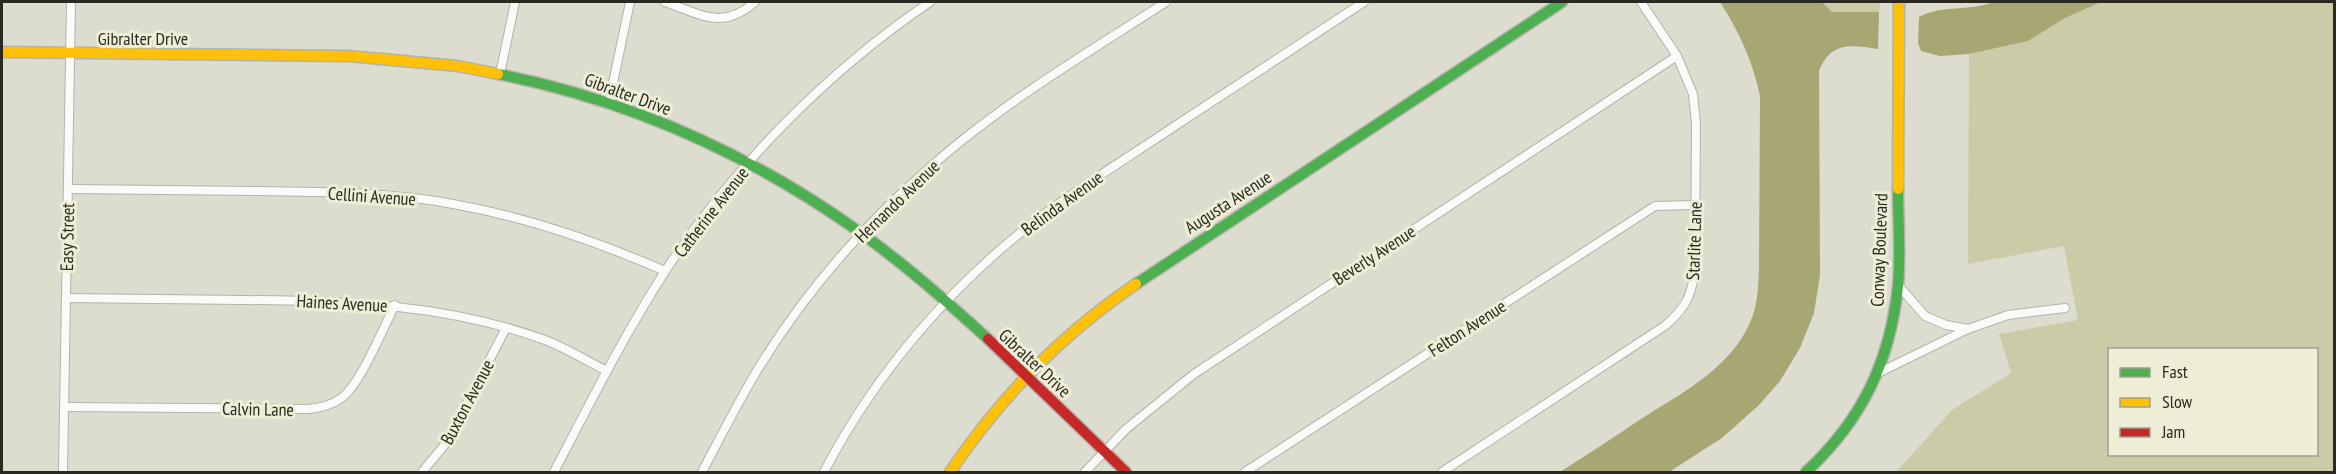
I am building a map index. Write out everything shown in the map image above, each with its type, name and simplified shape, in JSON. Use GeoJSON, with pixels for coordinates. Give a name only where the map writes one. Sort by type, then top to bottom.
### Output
{"type":"FeatureCollection","features":[{"type":"Feature","properties":{"kind":"street","name":"Easy Street"},"geometry":{"type":"LineString","coordinates":[[63,472],[71,2]]}},
{"type":"Feature","properties":{"kind":"street"},"geometry":{"type":"LineString","coordinates":[[500,74],[515,2]]}},
{"type":"Feature","properties":{"kind":"street"},"geometry":{"type":"LineString","coordinates":[[609,102],[630,2]]}},
{"type":"Feature","properties":{"kind":"street"},"geometry":{"type":"LineString","coordinates":[[665,2],[716,19],[731,17],[755,2]]}},
{"type":"Feature","properties":{"kind":"street","name":"Catherine Avenue"},"geometry":{"type":"LineString","coordinates":[[554,472],[607,371],[665,272],[704,218],[749,163],[826,85],[866,50],[930,2]]}},
{"type":"Feature","properties":{"kind":"street","name":"Hernando Avenue"},"geometry":{"type":"LineString","coordinates":[[702,472],[736,408],[784,329],[862,233],[903,192],[961,141],[1023,96],[1166,2]]}},
{"type":"Feature","properties":{"kind":"street","name":"Belinda Avenue"},"geometry":{"type":"LineString","coordinates":[[824,472],[878,386],[946,302],[1007,244],[1071,194],[1364,2]]}},
{"type":"Feature","properties":{"kind":"street","name":"Augusta Avenue"},"geometry":{"type":"LineString","coordinates":[[950,472],[975,436],[1024,376],[1078,327],[1133,284],[1562,2]]}},
{"type":"Feature","properties":{"kind":"street","name":"Starlite Lane"},"geometry":{"type":"LineString","coordinates":[[1442,472],[1666,325],[1682,311],[1692,293],[1695,271],[1695,107],[1689,81],[1677,56],[1641,2]]}},
{"type":"Feature","properties":{"kind":"street","name":"Conway Boulevard"},"geometry":{"type":"LineString","coordinates":[[1806,472],[1845,430],[1863,402],[1878,373],[1890,331],[1898,285],[1899,2]]}},
{"type":"Feature","properties":{"kind":"street","name":"Gibralter Drive"},"geometry":{"type":"LineString","coordinates":[[2,52],[70,55],[338,55],[428,62],[548,84],[609,102],[681,131],[749,163],[808,197],[862,233],[946,302],[1126,472]]}},
{"type":"Feature","properties":{"kind":"street","name":"Beverly Avenue"},"geometry":{"type":"LineString","coordinates":[[1085,472],[1148,410],[1194,374],[1677,56]]}},
{"type":"Feature","properties":{"kind":"street","name":"Cellini Avenue"},"geometry":{"type":"LineString","coordinates":[[68,189],[319,192],[411,197],[494,212],[549,226],[601,244],[665,272]]}},
{"type":"Feature","properties":{"kind":"street","name":"Felton Avenue"},"geometry":{"type":"LineString","coordinates":[[1245,472],[1655,206],[1695,205]]}},
{"type":"Feature","properties":{"kind":"street"},"geometry":{"type":"LineString","coordinates":[[1898,285],[1925,316],[1946,325],[1968,329]]}},
{"type":"Feature","properties":{"kind":"street","name":"Haines Avenue"},"geometry":{"type":"LineString","coordinates":[[66,298],[335,301],[395,305],[506,328],[547,341],[607,371]]}},
{"type":"Feature","properties":{"kind":"street","name":"Calvin Lane"},"geometry":{"type":"LineString","coordinates":[[64,407],[308,409],[325,407],[341,399],[354,386],[395,305]]}},
{"type":"Feature","properties":{"kind":"street"},"geometry":{"type":"LineString","coordinates":[[1878,373],[1968,329],[2008,315],[2065,308]]}},
{"type":"Feature","properties":{"kind":"street","name":"Buxton Avenue"},"geometry":{"type":"LineString","coordinates":[[422,472],[447,442],[506,328]]}},
{"type":"Feature","properties":{"kind":"green space"},"geometry":{"type":"Polygon","coordinates":[[[1822,2],[1880,2],[1878,29],[1878,12],[1832,12],[1822,2]]]}},
{"type":"Feature","properties":{"kind":"green space"},"geometry":{"type":"Polygon","coordinates":[[[2101,2],[2334,2],[2334,472],[1896,472],[1952,410],[2011,373],[1999,334],[2078,320],[2064,246],[1968,264],[1969,54],[2028,41],[2065,18],[2101,2]]]}},
{"type":"Feature","properties":{"kind":"shaded area"},"geometry":{"type":"Polygon","coordinates":[[[1720,2],[1822,2],[1832,12],[1879,12],[1878,49],[1843,47],[1829,54],[1819,71],[1820,275],[1814,313],[1800,348],[1780,381],[1759,405],[1722,438],[1669,472],[1560,472],[1706,376],[1732,351],[1751,320],[1757,295],[1759,270],[1760,96],[1744,47],[1720,2]]]}},
{"type":"Feature","properties":{"kind":"shaded area"},"geometry":{"type":"Polygon","coordinates":[[[1993,2],[2101,2],[2065,18],[2028,41],[1969,54],[1940,56],[1921,51],[1918,43],[1919,17],[1937,11],[1975,7],[1993,2]]]}},
{"type":"Feature","properties":{"kind":"traffic: fast"},"geometry":{"type":"LineString","coordinates":[[1136,284],[1562,2]]}},
{"type":"Feature","properties":{"kind":"traffic: fast"},"geometry":{"type":"LineString","coordinates":[[498,74],[592,98],[638,114],[726,152],[769,175],[811,199],[887,252],[988,339]]}},
{"type":"Feature","properties":{"kind":"traffic: fast"},"geometry":{"type":"LineString","coordinates":[[1806,472],[1843,432],[1858,410],[1880,365],[1894,314],[1898,286],[1898,189]]}},
{"type":"Feature","properties":{"kind":"traffic: slow"},"geometry":{"type":"LineString","coordinates":[[1898,189],[1899,2]]}},
{"type":"Feature","properties":{"kind":"traffic: slow"},"geometry":{"type":"LineString","coordinates":[[2,52],[348,56],[458,66],[498,74]]}},
{"type":"Feature","properties":{"kind":"traffic: slow"},"geometry":{"type":"LineString","coordinates":[[950,472],[990,418],[1034,369],[1083,324],[1136,284]]}},
{"type":"Feature","properties":{"kind":"traffic: jam"},"geometry":{"type":"LineString","coordinates":[[988,339],[1126,472]]}}]}
